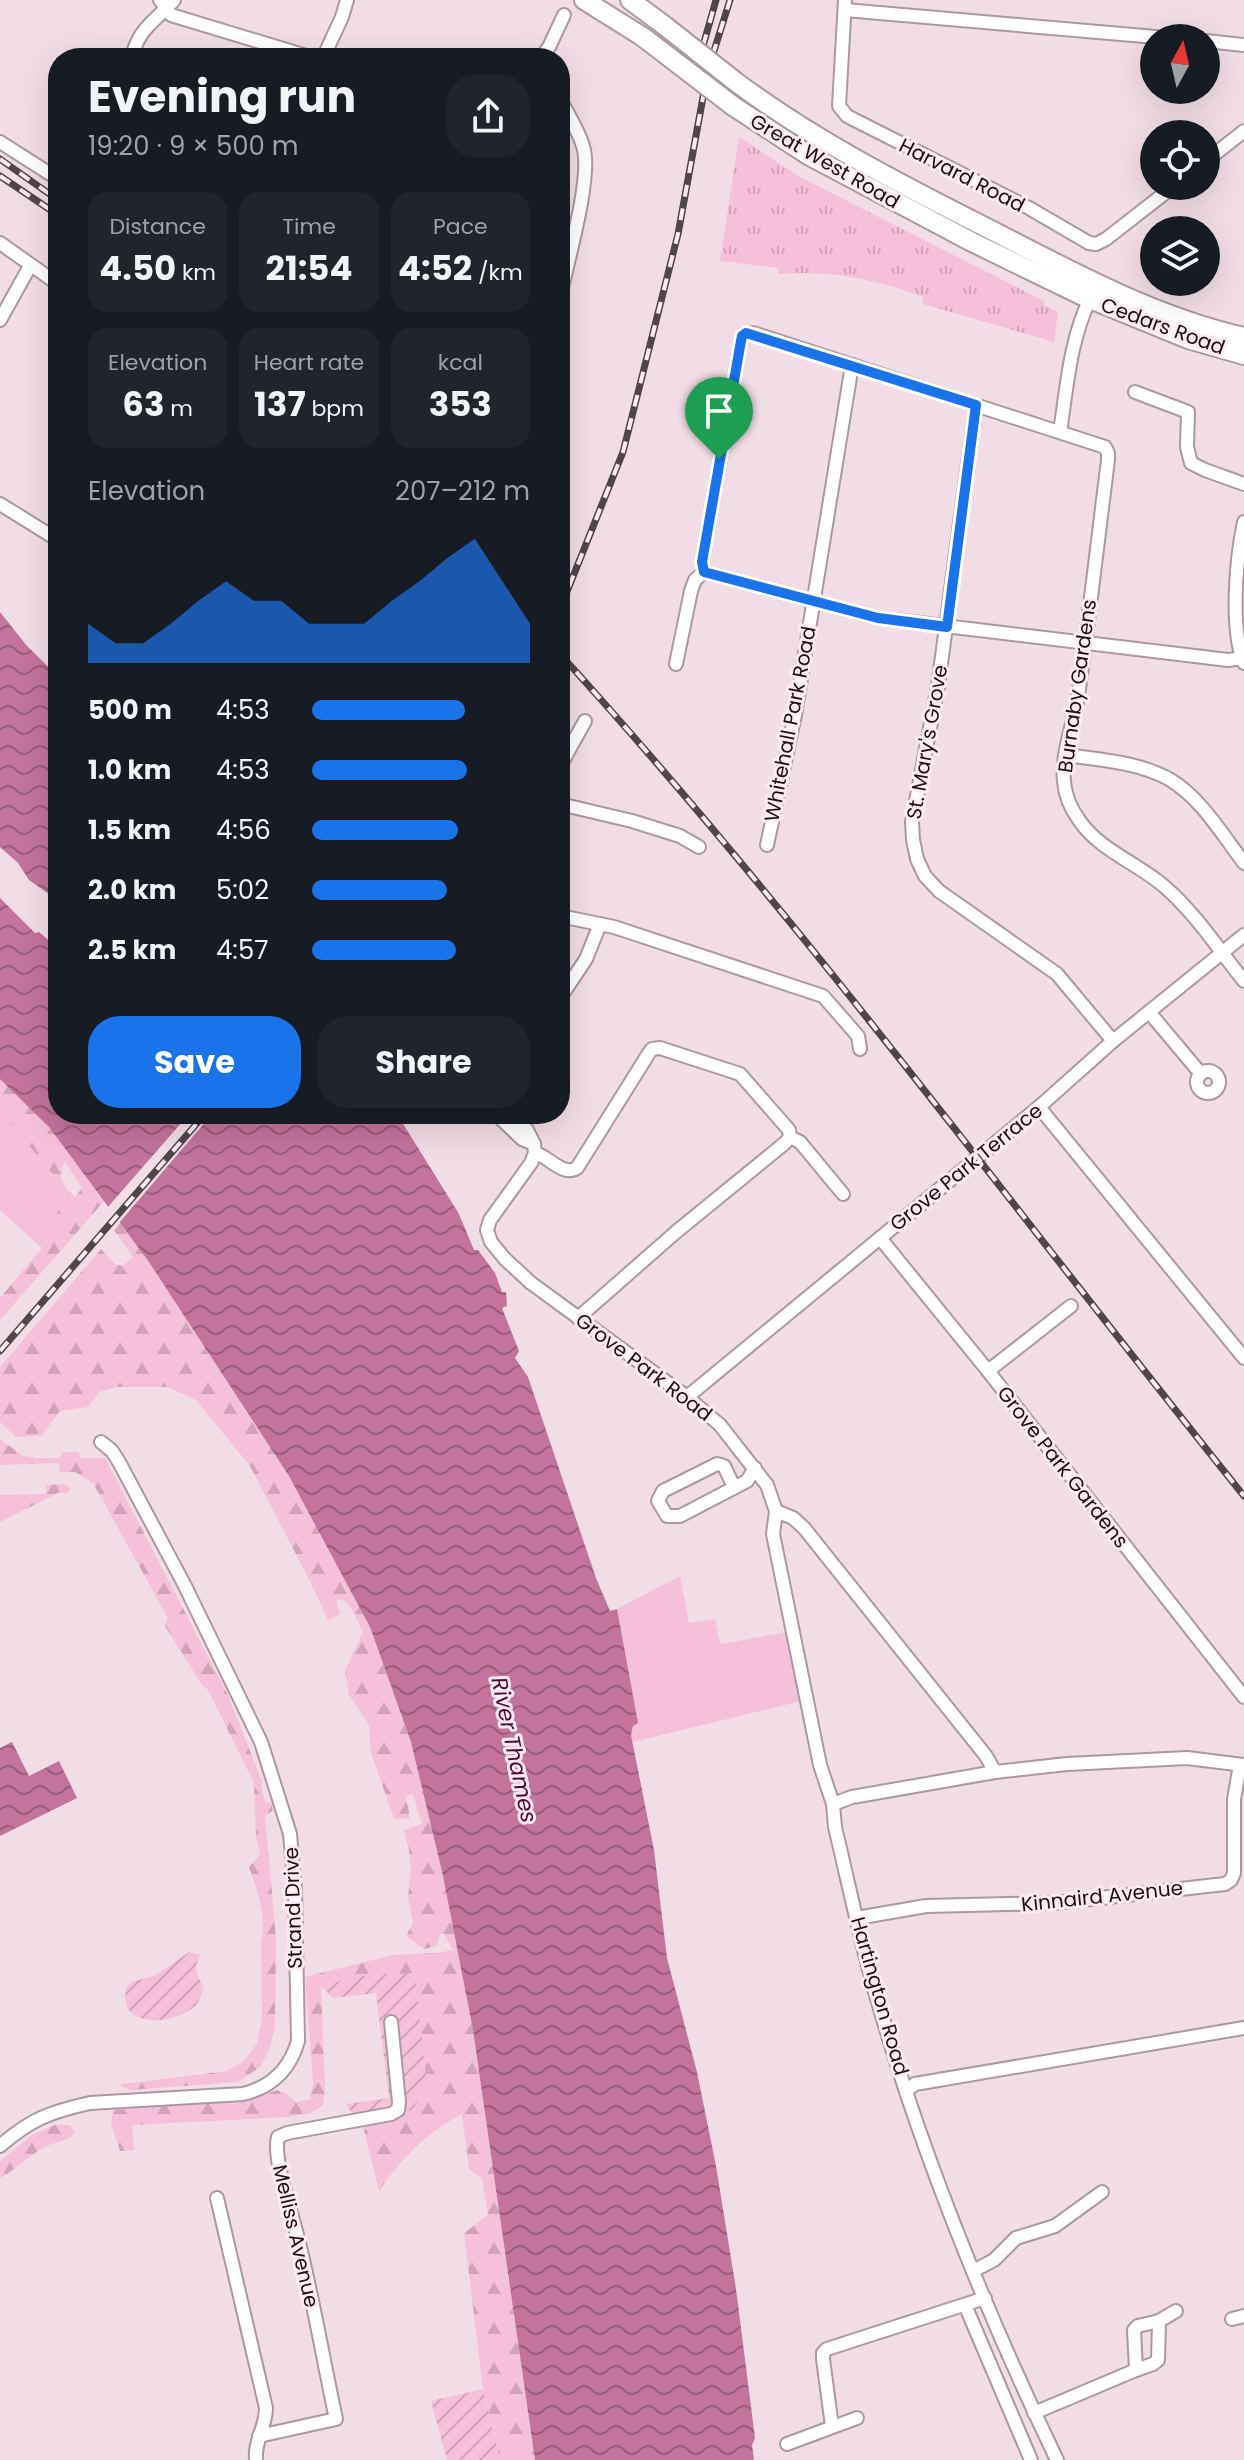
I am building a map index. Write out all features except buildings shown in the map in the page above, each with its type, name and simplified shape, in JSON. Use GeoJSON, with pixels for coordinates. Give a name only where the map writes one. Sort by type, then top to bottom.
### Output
{"type":"FeatureCollection","features":[{"type":"Feature","properties":{"kind":"highway","name":"Great West Road"},"geometry":{"type":"LineString","coordinates":[[584,0],[643,37],[733,106],[808,155],[876,193],[1087,297]]}},
{"type":"Feature","properties":{"kind":"highway"},"geometry":{"type":"LineString","coordinates":[[598,0],[643,37]]}},
{"type":"Feature","properties":{"kind":"highway","name":"Great West Road"},"geometry":{"type":"LineString","coordinates":[[632,0],[736,82],[810,134],[1083,277]]}},
{"type":"Feature","properties":{"kind":"highway","name":"Cedars Road"},"geometry":{"type":"LineString","coordinates":[[1083,277],[1211,330],[1244,337]]}},
{"type":"Feature","properties":{"kind":"highway","name":"Cedars Road"},"geometry":{"type":"LineString","coordinates":[[1087,297],[1188,339],[1244,355]]}},
{"type":"Feature","properties":{"kind":"street"},"geometry":{"type":"LineString","coordinates":[[328,48],[347,0]]}},
{"type":"Feature","properties":{"kind":"street"},"geometry":{"type":"LineString","coordinates":[[134,48],[140,33],[166,3],[171,15],[280,48]]}},
{"type":"Feature","properties":{"kind":"street"},"geometry":{"type":"LineString","coordinates":[[845,5],[1140,35]]}},
{"type":"Feature","properties":{"kind":"street","name":"Harvard Road"},"geometry":{"type":"LineString","coordinates":[[845,5],[839,106],[847,116],[1029,208],[1089,243],[1096,244],[1106,239],[1156,200]]}},
{"type":"Feature","properties":{"kind":"street"},"geometry":{"type":"LineString","coordinates":[[548,48],[564,15]]}},
{"type":"Feature","properties":{"kind":"street"},"geometry":{"type":"LineString","coordinates":[[1220,42],[1244,45]]}},
{"type":"Feature","properties":{"kind":"street"},"geometry":{"type":"LineString","coordinates":[[570,120],[585,152],[582,191],[570,245]]}},
{"type":"Feature","properties":{"kind":"street"},"geometry":{"type":"LineString","coordinates":[[1220,150],[1244,131]]}},
{"type":"Feature","properties":{"kind":"street"},"geometry":{"type":"LineString","coordinates":[[0,142],[48,173]]}},
{"type":"Feature","properties":{"kind":"street"},"geometry":{"type":"LineString","coordinates":[[0,243],[48,278]]}},
{"type":"Feature","properties":{"kind":"street"},"geometry":{"type":"LineString","coordinates":[[0,320],[30,266]]}},
{"type":"Feature","properties":{"kind":"street"},"geometry":{"type":"LineString","coordinates":[[704,572],[702,562],[744,334],[753,333],[1060,432],[1078,326],[1087,297]]}},
{"type":"Feature","properties":{"kind":"street","name":"Whitehall Park Road"},"geometry":{"type":"LineString","coordinates":[[767,845],[795,715],[852,365]]}},
{"type":"Feature","properties":{"kind":"street"},"geometry":{"type":"LineString","coordinates":[[1135,392],[1188,412],[1187,447],[1191,463],[1244,484]]}},
{"type":"Feature","properties":{"kind":"street","name":"St. Mary's Grove"},"geometry":{"type":"LineString","coordinates":[[976,405],[938,686],[913,813],[913,840],[921,868],[931,884],[1057,974],[1113,1041]]}},
{"type":"Feature","properties":{"kind":"street","name":"Burnaby Gardens"},"geometry":{"type":"LineString","coordinates":[[1060,432],[1099,444],[1107,450],[1108,460],[1085,645],[1063,778],[1065,791],[1083,825],[1101,842],[1169,890],[1188,909],[1244,981]]}},
{"type":"Feature","properties":{"kind":"street"},"geometry":{"type":"LineString","coordinates":[[0,504],[48,534]]}},
{"type":"Feature","properties":{"kind":"street"},"geometry":{"type":"LineString","coordinates":[[704,572],[878,618],[1085,645],[1243,660],[1238,648],[1236,616],[1244,522]]}},
{"type":"Feature","properties":{"kind":"street"},"geometry":{"type":"LineString","coordinates":[[676,664],[691,591],[695,580],[704,572]]}},
{"type":"Feature","properties":{"kind":"street"},"geometry":{"type":"LineString","coordinates":[[570,748],[585,721]]}},
{"type":"Feature","properties":{"kind":"street"},"geometry":{"type":"LineString","coordinates":[[1066,755],[1129,765],[1168,779],[1199,805],[1244,863]]}},
{"type":"Feature","properties":{"kind":"street"},"geometry":{"type":"LineString","coordinates":[[570,806],[680,836],[699,847]]}},
{"type":"Feature","properties":{"kind":"street"},"geometry":{"type":"LineString","coordinates":[[570,918],[600,924],[823,996],[858,1036],[860,1049]]}},
{"type":"Feature","properties":{"kind":"street"},"geometry":{"type":"LineString","coordinates":[[570,983],[586,959],[600,924]]}},
{"type":"Feature","properties":{"kind":"street","name":"Grove Park Terrace"},"geometry":{"type":"LineString","coordinates":[[687,1397],[1244,935]]}},
{"type":"Feature","properties":{"kind":"street"},"geometry":{"type":"LineString","coordinates":[[1149,1012],[1201,1074]]}},
{"type":"Feature","properties":{"kind":"street"},"geometry":{"type":"LineString","coordinates":[[506,1124],[565,1171],[572,1171],[577,1168],[649,1053],[656,1048],[740,1074],[789,1130],[790,1137],[785,1143],[676,1232],[578,1318]]}},
{"type":"Feature","properties":{"kind":"street"},"geometry":{"type":"LineString","coordinates":[[1039,1107],[1244,1358]]}},
{"type":"Feature","properties":{"kind":"street"},"geometry":{"type":"LineString","coordinates":[[520,1124],[527,1130],[535,1149]]}},
{"type":"Feature","properties":{"kind":"street"},"geometry":{"type":"LineString","coordinates":[[790,1137],[800,1142],[843,1194]]}},
{"type":"Feature","properties":{"kind":"street","name":"Grove Park Road"},"geometry":{"type":"LineString","coordinates":[[535,1149],[531,1163],[493,1213],[488,1225],[488,1234],[495,1247],[518,1272],[720,1425],[767,1485],[776,1511]]}},
{"type":"Feature","properties":{"kind":"street","name":"Grove Park Gardens"},"geometry":{"type":"LineString","coordinates":[[880,1238],[1244,1697]]}},
{"type":"Feature","properties":{"kind":"street"},"geometry":{"type":"LineString","coordinates":[[988,1371],[1071,1306]]}},
{"type":"Feature","properties":{"kind":"street","name":"Strand Drive"},"geometry":{"type":"LineString","coordinates":[[0,2146],[31,2121],[65,2108],[90,2103],[256,2091],[286,2069],[294,2054],[299,2027],[290,1834],[270,1766],[184,1584],[119,1462],[101,1442]]}},
{"type":"Feature","properties":{"kind":"street"},"geometry":{"type":"LineString","coordinates":[[734,1487],[724,1466],[717,1464],[663,1491],[658,1501],[667,1516],[680,1516],[747,1481],[755,1468]]}},
{"type":"Feature","properties":{"kind":"street"},"geometry":{"type":"LineString","coordinates":[[776,1511],[793,1518],[804,1528],[986,1756],[995,1772]]}},
{"type":"Feature","properties":{"kind":"street","name":"Hartington Road"},"geometry":{"type":"LineString","coordinates":[[776,1511],[773,1530],[820,1765],[833,1804],[835,1827],[874,1987],[907,2090],[973,2271],[1057,2460]]}},
{"type":"Feature","properties":{"kind":"street"},"geometry":{"type":"LineString","coordinates":[[833,1804],[852,1797],[995,1772],[1067,1764],[1173,1758],[1242,1765]]}},
{"type":"Feature","properties":{"kind":"street","name":"Kinnaird Avenue"},"geometry":{"type":"LineString","coordinates":[[857,1918],[926,1906],[1055,1903],[1225,1884],[1234,1873],[1234,1799],[1242,1765]]}},
{"type":"Feature","properties":{"kind":"street","name":"Melliss Avenue"},"geometry":{"type":"LineString","coordinates":[[259,2436],[336,2419],[276,2144],[278,2137],[398,2110],[391,2022]]}},
{"type":"Feature","properties":{"kind":"street"},"geometry":{"type":"LineString","coordinates":[[907,2090],[915,2084],[1244,2028]]}},
{"type":"Feature","properties":{"kind":"street"},"geometry":{"type":"LineString","coordinates":[[973,2271],[994,2260],[1016,2238],[1055,2226],[1102,2192]]}},
{"type":"Feature","properties":{"kind":"street"},"geometry":{"type":"LineString","coordinates":[[217,2198],[266,2408],[266,2420],[256,2445],[256,2460]]}},
{"type":"Feature","properties":{"kind":"street"},"geometry":{"type":"LineString","coordinates":[[832,2426],[823,2359],[827,2349],[985,2298]]}},
{"type":"Feature","properties":{"kind":"street"},"geometry":{"type":"LineString","coordinates":[[965,2305],[1031,2460]]}},
{"type":"Feature","properties":{"kind":"street"},"geometry":{"type":"LineString","coordinates":[[1136,2370],[1134,2330],[1176,2311]]}},
{"type":"Feature","properties":{"kind":"street"},"geometry":{"type":"LineString","coordinates":[[1034,2413],[1153,2364],[1158,2360],[1159,2321]]}},
{"type":"Feature","properties":{"kind":"street"},"geometry":{"type":"LineString","coordinates":[[787,2444],[857,2418]]}},
{"type":"Feature","properties":{"kind":"green space"},"geometry":{"type":"Polygon","coordinates":[[[739,137],[800,177],[1044,301],[1044,305],[1058,312],[1054,342],[923,304],[923,297],[888,285],[815,273],[778,274],[779,268],[720,261],[739,137]]]}},
{"type":"Feature","properties":{"kind":"green space"},"geometry":{"type":"Polygon","coordinates":[[[0,1069],[17,1081],[105,1200],[0,1320],[0,1298],[42,1248],[67,1190],[75,1197],[82,1188],[64,1161],[60,1182],[0,1112],[0,1069]]]}},
{"type":"Feature","properties":{"kind":"green space"},"geometry":{"type":"Polygon","coordinates":[[[0,1101],[46,1155],[67,1190],[42,1248],[0,1210],[0,1101]]]}},
{"type":"Feature","properties":{"kind":"green space"},"geometry":{"type":"Polygon","coordinates":[[[125,1218],[232,1364],[361,1602],[411,1742],[443,1876],[473,2030],[535,2460],[500,2460],[483,2389],[464,2233],[488,2215],[482,2179],[469,2169],[462,2114],[416,2147],[379,2191],[364,2130],[412,2109],[415,1973],[321,1985],[325,2089],[323,2105],[311,2113],[289,2117],[132,2125],[134,2150],[120,2151],[111,2124],[113,2110],[250,2100],[277,2090],[295,2102],[310,2100],[313,2082],[305,1977],[393,1955],[453,1950],[444,1934],[440,1934],[437,1946],[424,1949],[406,1936],[413,1923],[408,1897],[411,1869],[404,1830],[422,1824],[413,1794],[406,1796],[410,1818],[394,1819],[371,1753],[369,1725],[349,1695],[345,1671],[363,1632],[343,1599],[336,1601],[340,1614],[328,1620],[250,1466],[196,1400],[167,1387],[117,1387],[99,1392],[88,1407],[60,1411],[41,1436],[16,1437],[0,1422],[0,1367],[101,1249],[115,1264],[123,1266],[133,1257],[114,1230],[125,1218]]]}},
{"type":"Feature","properties":{"kind":"green space"},"geometry":{"type":"Polygon","coordinates":[[[0,1439],[23,1456],[59,1458],[63,1452],[79,1452],[80,1458],[105,1458],[227,1693],[262,1781],[266,1803],[271,1802],[273,1811],[265,1815],[276,1938],[275,2026],[270,2048],[260,2067],[238,2082],[130,2090],[120,2086],[227,2071],[245,2060],[257,2044],[262,2019],[263,1925],[261,1905],[249,1867],[260,1855],[256,1837],[254,1783],[208,1690],[165,1626],[168,1618],[93,1483],[75,1472],[60,1472],[59,1463],[0,1465],[0,1439]]]}},
{"type":"Feature","properties":{"kind":"green space"},"geometry":{"type":"Polygon","coordinates":[[[65,1484],[70,1488],[67,1494],[60,1492],[0,1522],[0,1495],[46,1494],[46,1485],[65,1484]]]}},
{"type":"Feature","properties":{"kind":"green space"},"geometry":{"type":"Polygon","coordinates":[[[680,1576],[689,1623],[715,1619],[720,1644],[788,1632],[801,1701],[632,1742],[627,1665],[617,1609],[680,1576]]]}},
{"type":"Feature","properties":{"kind":"green space"},"geometry":{"type":"Polygon","coordinates":[[[189,1952],[200,1955],[197,1971],[204,1987],[196,2005],[175,2017],[162,2020],[138,2017],[129,2010],[125,2000],[127,1986],[154,1976],[189,1952]]]}},
{"type":"Feature","properties":{"kind":"green space"},"geometry":{"type":"Polygon","coordinates":[[[415,1973],[427,2086],[413,2109],[364,2130],[346,2104],[389,2098],[376,1993],[333,1998],[320,1985],[369,1975],[415,1973]]]}},
{"type":"Feature","properties":{"kind":"green space"},"geometry":{"type":"Polygon","coordinates":[[[55,2125],[70,2125],[75,2133],[39,2150],[0,2178],[0,2161],[33,2134],[55,2125]]]}},
{"type":"Feature","properties":{"kind":"green space"},"geometry":{"type":"Polygon","coordinates":[[[483,2389],[500,2460],[447,2460],[431,2401],[483,2389]]]}},
{"type":"Feature","properties":{"kind":"water"},"geometry":{"type":"Polygon","coordinates":[[[0,612],[48,666],[48,893],[29,880],[18,863],[0,847],[0,612]]]}},
{"type":"Feature","properties":{"kind":"water","name":"River Thames"},"geometry":{"type":"Polygon","coordinates":[[[0,898],[35,933],[39,932],[48,940],[48,1124],[403,1124],[459,1214],[474,1250],[478,1250],[495,1273],[502,1292],[506,1292],[507,1306],[502,1308],[519,1351],[515,1358],[528,1377],[596,1578],[610,1611],[617,1609],[638,1723],[633,1726],[631,1735],[654,1850],[667,1958],[697,2072],[736,2289],[755,2438],[752,2445],[754,2460],[535,2460],[473,2030],[443,1876],[411,1742],[370,1627],[289,1476],[149,1262],[50,1128],[0,1079],[0,898]]]}},
{"type":"Feature","properties":{"kind":"water"},"geometry":{"type":"Polygon","coordinates":[[[12,1742],[29,1776],[59,1761],[77,1798],[0,1836],[0,1748],[12,1742]]]}},
{"type":"Feature","properties":{"kind":"pier"},"geometry":{"type":"Polygon","coordinates":[[[180,1124],[203,1124],[119,1223],[107,1208],[180,1124]]]}},
{"type":"Feature","properties":{"kind":"railway"},"geometry":{"type":"LineString","coordinates":[[703,46],[716,0]]}},
{"type":"Feature","properties":{"kind":"railway"},"geometry":{"type":"LineString","coordinates":[[570,584],[623,452],[678,234],[708,70],[730,0]]}},
{"type":"Feature","properties":{"kind":"railway"},"geometry":{"type":"LineString","coordinates":[[0,159],[48,193]]}},
{"type":"Feature","properties":{"kind":"railway"},"geometry":{"type":"LineString","coordinates":[[0,176],[48,208]]}},
{"type":"Feature","properties":{"kind":"railway"},"geometry":{"type":"LineString","coordinates":[[570,665],[650,755],[823,963],[1244,1496]]}},
{"type":"Feature","properties":{"kind":"railway"},"geometry":{"type":"LineString","coordinates":[[0,1351],[196,1124]]}},
{"type":"Feature","properties":{"kind":"route"},"geometry":{"type":"LineString","coordinates":[[746,333],[976,405],[947,627],[878,618],[704,572],[702,562],[719,459],[742,336],[746,333]]}}]}
